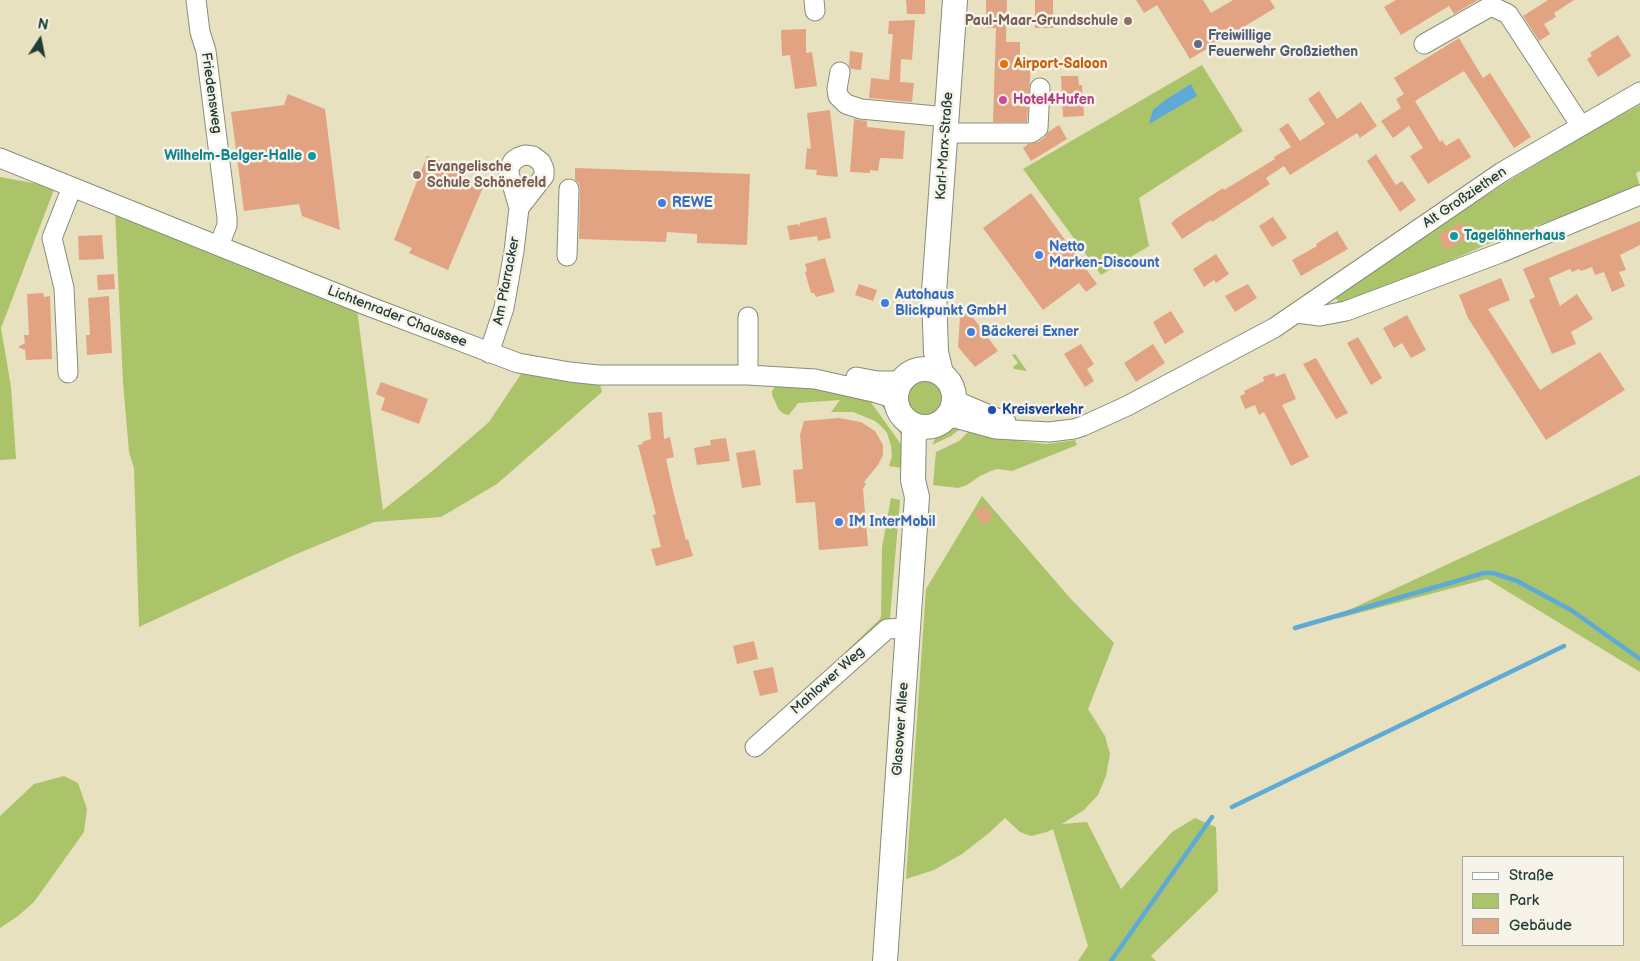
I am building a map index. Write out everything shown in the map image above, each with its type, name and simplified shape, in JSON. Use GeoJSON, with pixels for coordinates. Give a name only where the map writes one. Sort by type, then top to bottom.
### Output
{"type":"FeatureCollection","features":[{"type":"Feature","properties":{"kind":"main road","name":"Karl-Marx-Straße"},"geometry":{"type":"LineString","coordinates":[[914,381],[925,325],[934,292],[955,0]]}},
{"type":"Feature","properties":{"kind":"main road"},"geometry":{"type":"LineString","coordinates":[[914,381],[951,385],[937,417],[901,415],[914,381]]}},
{"type":"Feature","properties":{"kind":"main road","name":"Glasower Allee"},"geometry":{"type":"LineString","coordinates":[[884,961],[917,497],[923,482],[937,417]]}},
{"type":"Feature","properties":{"kind":"street","name":"Friedensweg"},"geometry":{"type":"LineString","coordinates":[[196,0],[200,32],[206,51],[227,218],[219,246]]}},
{"type":"Feature","properties":{"kind":"street"},"geometry":{"type":"LineString","coordinates":[[1424,44],[1492,6],[1508,14],[1581,126]]}},
{"type":"Feature","properties":{"kind":"street"},"geometry":{"type":"LineString","coordinates":[[840,72],[837,89],[838,96],[846,104],[861,109],[946,125],[1031,133],[1038,128],[1040,88]]}},
{"type":"Feature","properties":{"kind":"street","name":"Alt Großziethen"},"geometry":{"type":"LineString","coordinates":[[937,417],[996,429],[1049,432],[1083,426],[1127,406],[1274,328],[1494,178],[1640,92]]}},
{"type":"Feature","properties":{"kind":"street","name":"Lichtenrader Chaussee"},"geometry":{"type":"LineString","coordinates":[[0,158],[368,306],[518,363],[598,375],[748,375],[815,379],[851,376],[878,381],[914,381]]}},
{"type":"Feature","properties":{"kind":"street"},"geometry":{"type":"LineString","coordinates":[[68,373],[64,288],[52,238],[72,187]]}},
{"type":"Feature","properties":{"kind":"street"},"geometry":{"type":"LineString","coordinates":[[568,256],[569,188]]}},
{"type":"Feature","properties":{"kind":"street"},"geometry":{"type":"LineString","coordinates":[[1297,313],[1320,316],[1346,311],[1492,257],[1640,196]]}},
{"type":"Feature","properties":{"kind":"street","name":"Am Pfarracker"},"geometry":{"type":"LineString","coordinates":[[489,353],[504,308],[519,208]]}},
{"type":"Feature","properties":{"kind":"street"},"geometry":{"type":"LineString","coordinates":[[748,317],[748,375]]}},
{"type":"Feature","properties":{"kind":"street","name":"Mahlower Weg"},"geometry":{"type":"LineString","coordinates":[[755,747],[887,628],[907,628]]}},
{"type":"Feature","properties":{"kind":"green space"},"geometry":{"type":"Polygon","coordinates":[[[1202,65],[1243,131],[1139,198],[1149,246],[1101,275],[1023,169],[1202,65]]]}},
{"type":"Feature","properties":{"kind":"green space"},"geometry":{"type":"Polygon","coordinates":[[[1640,105],[1640,171],[1636,173],[1640,187],[1488,244],[1394,285],[1342,303],[1338,302],[1337,294],[1379,265],[1510,180],[1640,105]]]}},
{"type":"Feature","properties":{"kind":"green space"},"geometry":{"type":"Polygon","coordinates":[[[0,177],[55,187],[1,328],[11,387],[16,459],[0,460],[0,177]]]}},
{"type":"Feature","properties":{"kind":"green space"},"geometry":{"type":"Polygon","coordinates":[[[115,211],[357,309],[383,510],[430,473],[489,422],[523,371],[599,380],[602,392],[497,484],[441,517],[374,522],[294,555],[139,627],[134,468],[129,452],[123,382],[115,211]]]}},
{"type":"Feature","properties":{"kind":"green space"},"geometry":{"type":"Polygon","coordinates":[[[1015,354],[1027,371],[1014,369],[1013,367],[1018,363],[1012,355],[1015,354]]]}},
{"type":"Feature","properties":{"kind":"green space"},"geometry":{"type":"Polygon","coordinates":[[[929,377],[936,380],[942,386],[945,397],[944,405],[936,414],[929,417],[921,417],[914,414],[906,405],[905,393],[908,386],[917,378],[929,377]]]}},
{"type":"Feature","properties":{"kind":"green space"},"geometry":{"type":"Polygon","coordinates":[[[780,383],[865,394],[903,447],[902,468],[889,466],[892,456],[887,433],[875,421],[853,412],[831,412],[840,400],[798,403],[789,415],[784,414],[779,410],[772,395],[776,385],[780,383]]]}},
{"type":"Feature","properties":{"kind":"green space"},"geometry":{"type":"Polygon","coordinates":[[[884,402],[893,419],[905,430],[905,441],[880,403],[884,402]]]}},
{"type":"Feature","properties":{"kind":"green space"},"geometry":{"type":"Polygon","coordinates":[[[951,426],[963,427],[951,436],[932,445],[939,432],[951,426]]]}},
{"type":"Feature","properties":{"kind":"green space"},"geometry":{"type":"Polygon","coordinates":[[[972,428],[1019,441],[1047,444],[1075,440],[1077,445],[1012,471],[997,469],[991,471],[958,488],[933,485],[936,452],[959,441],[972,428]]]}},
{"type":"Feature","properties":{"kind":"green space"},"geometry":{"type":"Polygon","coordinates":[[[1640,475],[1640,672],[1487,579],[1336,619],[1349,610],[1640,475]]]}},
{"type":"Feature","properties":{"kind":"green space"},"geometry":{"type":"Polygon","coordinates":[[[982,496],[1070,598],[1114,643],[1088,709],[1105,736],[1110,754],[1106,776],[1098,795],[1084,810],[1062,824],[1087,822],[1121,889],[1172,832],[1195,818],[1216,827],[1218,891],[1151,956],[1156,961],[1078,961],[1088,946],[1053,829],[1031,836],[1020,832],[1005,818],[962,854],[934,870],[906,879],[926,589],[982,496]]]}},
{"type":"Feature","properties":{"kind":"green space"},"geometry":{"type":"Polygon","coordinates":[[[891,498],[900,500],[890,618],[886,625],[841,663],[838,659],[881,616],[882,547],[891,498]]]}},
{"type":"Feature","properties":{"kind":"green space"},"geometry":{"type":"Polygon","coordinates":[[[64,776],[78,783],[87,809],[84,832],[34,902],[0,928],[0,816],[34,784],[64,776]]]}},
{"type":"Feature","properties":{"kind":"water"},"geometry":{"type":"Polygon","coordinates":[[[1191,84],[1197,96],[1149,124],[1153,110],[1191,84]]]}},
{"type":"Feature","properties":{"kind":"building"},"geometry":{"type":"Polygon","coordinates":[[[906,0],[925,0],[925,14],[907,14],[906,0]]]}},
{"type":"Feature","properties":{"kind":"building"},"geometry":{"type":"Polygon","coordinates":[[[986,0],[1007,0],[1006,42],[1020,42],[1020,64],[1031,64],[1027,122],[993,122],[996,28],[986,28],[986,0]]]}},
{"type":"Feature","properties":{"kind":"building"},"geometry":{"type":"Polygon","coordinates":[[[1035,0],[1053,0],[1053,28],[1035,28],[1035,0]]]}},
{"type":"Feature","properties":{"kind":"building","name":"Freiwillige Feuerwehr Großziethen"},"geometry":{"type":"Polygon","coordinates":[[[1136,0],[1203,0],[1211,13],[1233,0],[1270,0],[1275,8],[1190,59],[1157,5],[1144,13],[1136,0]]]}},
{"type":"Feature","properties":{"kind":"building"},"geometry":{"type":"Polygon","coordinates":[[[1396,0],[1478,0],[1454,14],[1449,6],[1401,35],[1384,7],[1396,0]]]}},
{"type":"Feature","properties":{"kind":"building"},"geometry":{"type":"Polygon","coordinates":[[[1548,0],[1574,0],[1554,13],[1556,17],[1544,24],[1550,34],[1539,41],[1523,16],[1548,0]]]}},
{"type":"Feature","properties":{"kind":"building"},"geometry":{"type":"Polygon","coordinates":[[[915,20],[912,60],[901,59],[900,82],[914,83],[912,102],[869,98],[871,78],[889,80],[893,34],[888,34],[889,21],[915,20]]]}},
{"type":"Feature","properties":{"kind":"building"},"geometry":{"type":"Polygon","coordinates":[[[806,29],[806,53],[812,52],[817,86],[795,89],[790,55],[782,56],[781,30],[806,29]]]}},
{"type":"Feature","properties":{"kind":"building"},"geometry":{"type":"Polygon","coordinates":[[[1618,35],[1631,56],[1598,77],[1587,59],[1592,56],[1590,53],[1618,35]]]}},
{"type":"Feature","properties":{"kind":"building"},"geometry":{"type":"Polygon","coordinates":[[[1459,38],[1483,78],[1490,73],[1531,137],[1514,148],[1464,71],[1415,101],[1440,142],[1442,140],[1446,146],[1459,138],[1471,157],[1428,184],[1410,156],[1423,148],[1409,126],[1393,138],[1381,121],[1401,108],[1396,99],[1404,94],[1394,78],[1459,38]]]}},
{"type":"Feature","properties":{"kind":"building"},"geometry":{"type":"Polygon","coordinates":[[[850,51],[863,53],[861,70],[851,69],[849,66],[850,51]]]}},
{"type":"Feature","properties":{"kind":"building"},"geometry":{"type":"Polygon","coordinates":[[[1061,76],[1078,76],[1079,85],[1082,85],[1084,116],[1063,117],[1061,76]]]}},
{"type":"Feature","properties":{"kind":"building"},"geometry":{"type":"Polygon","coordinates":[[[1319,91],[1337,119],[1361,102],[1377,126],[1360,138],[1357,133],[1290,175],[1284,166],[1266,178],[1270,184],[1182,239],[1171,223],[1223,188],[1224,190],[1291,147],[1279,129],[1288,123],[1300,141],[1325,124],[1308,99],[1319,91]]]}},
{"type":"Feature","properties":{"kind":"building"},"geometry":{"type":"Polygon","coordinates":[[[288,94],[325,109],[340,230],[302,216],[299,204],[244,211],[231,112],[284,105],[288,94]]]}},
{"type":"Feature","properties":{"kind":"building"},"geometry":{"type":"Polygon","coordinates":[[[830,110],[838,177],[816,175],[817,170],[805,169],[807,148],[811,149],[807,113],[830,110]]]}},
{"type":"Feature","properties":{"kind":"building"},"geometry":{"type":"Polygon","coordinates":[[[854,119],[867,121],[867,127],[905,131],[903,159],[880,158],[878,171],[870,170],[870,173],[850,172],[854,119]]]}},
{"type":"Feature","properties":{"kind":"building"},"geometry":{"type":"Polygon","coordinates":[[[1059,125],[1067,139],[1031,161],[1023,148],[1028,144],[1038,142],[1059,125]]]}},
{"type":"Feature","properties":{"kind":"building"},"geometry":{"type":"Polygon","coordinates":[[[1376,154],[1396,185],[1402,181],[1416,200],[1400,212],[1367,161],[1376,154]]]}},
{"type":"Feature","properties":{"kind":"building"},"geometry":{"type":"Polygon","coordinates":[[[427,156],[467,171],[464,178],[484,185],[448,270],[409,253],[412,248],[394,240],[427,156]]]}},
{"type":"Feature","properties":{"kind":"building","name":"REWE"},"geometry":{"type":"Polygon","coordinates":[[[575,168],[750,174],[747,245],[697,243],[697,234],[667,232],[666,242],[579,239],[580,189],[579,183],[575,180],[575,168]]]}},
{"type":"Feature","properties":{"kind":"building","name":"Netto Marken-Discount"},"geometry":{"type":"Polygon","coordinates":[[[1031,193],[1097,284],[1086,292],[1079,283],[1043,310],[983,228],[1031,193]]]}},
{"type":"Feature","properties":{"kind":"building"},"geometry":{"type":"Polygon","coordinates":[[[826,217],[831,238],[818,241],[817,236],[790,240],[787,226],[798,224],[799,227],[800,223],[826,217]]]}},
{"type":"Feature","properties":{"kind":"building"},"geometry":{"type":"Polygon","coordinates":[[[1273,217],[1287,238],[1272,247],[1259,226],[1273,217]]]}},
{"type":"Feature","properties":{"kind":"building"},"geometry":{"type":"Polygon","coordinates":[[[1640,221],[1640,245],[1620,255],[1626,270],[1619,272],[1625,286],[1612,292],[1604,272],[1595,275],[1592,267],[1572,272],[1570,269],[1549,278],[1560,306],[1577,294],[1593,319],[1571,332],[1576,344],[1552,354],[1529,300],[1535,297],[1523,269],[1640,221]]]}},
{"type":"Feature","properties":{"kind":"building","name":"Tagelöhnerhaus"},"geometry":{"type":"Polygon","coordinates":[[[1463,222],[1470,237],[1445,250],[1438,235],[1463,222]]]}},
{"type":"Feature","properties":{"kind":"building"},"geometry":{"type":"Polygon","coordinates":[[[1337,231],[1348,249],[1301,276],[1292,260],[1317,246],[1316,244],[1337,231]]]}},
{"type":"Feature","properties":{"kind":"building"},"geometry":{"type":"Polygon","coordinates":[[[102,235],[104,259],[79,260],[78,236],[102,235]]]}},
{"type":"Feature","properties":{"kind":"building"},"geometry":{"type":"Polygon","coordinates":[[[1216,254],[1229,274],[1216,283],[1214,280],[1204,287],[1193,269],[1216,254]]]}},
{"type":"Feature","properties":{"kind":"building"},"geometry":{"type":"Polygon","coordinates":[[[825,258],[835,292],[816,297],[814,293],[811,293],[805,272],[807,271],[805,264],[825,258]]]}},
{"type":"Feature","properties":{"kind":"building"},"geometry":{"type":"Polygon","coordinates":[[[114,274],[115,289],[98,290],[97,275],[114,274]]]}},
{"type":"Feature","properties":{"kind":"building"},"geometry":{"type":"Polygon","coordinates":[[[1501,278],[1510,300],[1488,309],[1540,390],[1600,352],[1625,390],[1546,440],[1468,318],[1459,295],[1501,278]]]}},
{"type":"Feature","properties":{"kind":"building"},"geometry":{"type":"Polygon","coordinates":[[[859,284],[877,290],[873,301],[855,295],[859,284]]]}},
{"type":"Feature","properties":{"kind":"building"},"geometry":{"type":"Polygon","coordinates":[[[1248,284],[1257,298],[1235,312],[1225,296],[1248,284]]]}},
{"type":"Feature","properties":{"kind":"building"},"geometry":{"type":"Polygon","coordinates":[[[43,293],[44,297],[50,296],[52,359],[26,360],[25,350],[18,347],[25,343],[24,335],[29,335],[27,294],[43,293]]]}},
{"type":"Feature","properties":{"kind":"building"},"geometry":{"type":"Polygon","coordinates":[[[109,296],[112,353],[87,355],[86,335],[90,335],[88,298],[109,296]]]}},
{"type":"Feature","properties":{"kind":"building","name":"Bäckerei Exner"},"geometry":{"type":"Polygon","coordinates":[[[968,311],[998,351],[975,367],[958,347],[960,317],[968,311]]]}},
{"type":"Feature","properties":{"kind":"building"},"geometry":{"type":"Polygon","coordinates":[[[1171,311],[1184,332],[1165,344],[1153,322],[1171,311]]]}},
{"type":"Feature","properties":{"kind":"building"},"geometry":{"type":"Polygon","coordinates":[[[1407,315],[1426,350],[1411,358],[1402,343],[1394,348],[1383,328],[1407,315]]]}},
{"type":"Feature","properties":{"kind":"building"},"geometry":{"type":"Polygon","coordinates":[[[1358,337],[1382,378],[1371,385],[1347,343],[1358,337]]]}},
{"type":"Feature","properties":{"kind":"building"},"geometry":{"type":"Polygon","coordinates":[[[1081,344],[1094,364],[1087,369],[1094,381],[1085,387],[1064,354],[1081,344]]]}},
{"type":"Feature","properties":{"kind":"building"},"geometry":{"type":"Polygon","coordinates":[[[1153,344],[1165,363],[1136,382],[1124,363],[1153,344]]]}},
{"type":"Feature","properties":{"kind":"building"},"geometry":{"type":"Polygon","coordinates":[[[1316,358],[1348,413],[1336,419],[1303,364],[1316,358]]]}},
{"type":"Feature","properties":{"kind":"building"},"geometry":{"type":"Polygon","coordinates":[[[1274,373],[1276,377],[1285,373],[1296,399],[1282,405],[1309,457],[1291,466],[1264,412],[1259,415],[1255,405],[1245,409],[1240,396],[1245,394],[1244,391],[1264,381],[1263,377],[1274,373]]]}},
{"type":"Feature","properties":{"kind":"building"},"geometry":{"type":"Polygon","coordinates":[[[381,382],[428,399],[419,424],[381,410],[385,398],[376,394],[381,382]]]}},
{"type":"Feature","properties":{"kind":"building"},"geometry":{"type":"Polygon","coordinates":[[[662,412],[664,439],[670,437],[674,457],[666,459],[686,540],[688,539],[693,556],[656,566],[651,549],[661,547],[653,515],[656,514],[638,445],[651,439],[648,413],[662,412]]]}},
{"type":"Feature","properties":{"kind":"building"},"geometry":{"type":"Polygon","coordinates":[[[839,418],[861,422],[875,431],[883,445],[883,455],[878,465],[864,482],[866,484],[863,489],[868,546],[819,550],[815,502],[796,503],[793,470],[803,469],[800,435],[804,421],[839,418]]]}},
{"type":"Feature","properties":{"kind":"building"},"geometry":{"type":"Polygon","coordinates":[[[726,438],[730,461],[697,465],[694,448],[711,445],[710,440],[726,438]]]}},
{"type":"Feature","properties":{"kind":"building"},"geometry":{"type":"Polygon","coordinates":[[[755,450],[761,485],[742,488],[736,453],[755,450]]]}},
{"type":"Feature","properties":{"kind":"building"},"geometry":{"type":"Polygon","coordinates":[[[984,505],[993,517],[983,525],[974,513],[984,505]]]}},
{"type":"Feature","properties":{"kind":"building"},"geometry":{"type":"Polygon","coordinates":[[[754,641],[758,659],[737,664],[733,646],[754,641]]]}},
{"type":"Feature","properties":{"kind":"building"},"geometry":{"type":"Polygon","coordinates":[[[773,667],[778,692],[760,696],[753,671],[773,667]]]}},
{"type":"Feature","properties":{"kind":"waterway"},"geometry":{"type":"LineString","coordinates":[[1295,628],[1484,573],[1493,573],[1517,581],[1571,610],[1640,659]]}},
{"type":"Feature","properties":{"kind":"waterway"},"geometry":{"type":"LineString","coordinates":[[1232,807],[1564,646]]}},
{"type":"Feature","properties":{"kind":"waterway"},"geometry":{"type":"LineString","coordinates":[[1111,961],[1212,817]]}},
{"type":"Feature","properties":{"kind":"place","name":"Paul-Maar-Grundschule"},"geometry":{"type":"Point","coordinates":[1128,21]}},
{"type":"Feature","properties":{"kind":"place","name":"Freiwillige Feuerwehr Großziethen"},"geometry":{"type":"Point","coordinates":[1198,44]}},
{"type":"Feature","properties":{"kind":"place","name":"Airport-Saloon"},"geometry":{"type":"Point","coordinates":[1004,64]}},
{"type":"Feature","properties":{"kind":"place","name":"Hotel4Hufen"},"geometry":{"type":"Point","coordinates":[1003,100]}},
{"type":"Feature","properties":{"kind":"place","name":"Wilhelm-Belger-Halle"},"geometry":{"type":"Point","coordinates":[312,156]}},
{"type":"Feature","properties":{"kind":"place","name":"Evangelische Schule Schönefeld"},"geometry":{"type":"Point","coordinates":[417,175]}},
{"type":"Feature","properties":{"kind":"place","name":"REWE"},"geometry":{"type":"Point","coordinates":[662,203]}},
{"type":"Feature","properties":{"kind":"place","name":"Tagelöhnerhaus"},"geometry":{"type":"Point","coordinates":[1454,236]}},
{"type":"Feature","properties":{"kind":"place","name":"Netto Marken-Discount"},"geometry":{"type":"Point","coordinates":[1039,255]}},
{"type":"Feature","properties":{"kind":"place","name":"Autohaus Blickpunkt GmbH"},"geometry":{"type":"Point","coordinates":[885,303]}},
{"type":"Feature","properties":{"kind":"place","name":"Bäckerei Exner"},"geometry":{"type":"Point","coordinates":[971,332]}},
{"type":"Feature","properties":{"kind":"place","name":"Kreisverkehr"},"geometry":{"type":"Point","coordinates":[992,410]}},
{"type":"Feature","properties":{"kind":"place","name":"IM InterMobil"},"geometry":{"type":"Point","coordinates":[839,522]}}]}
